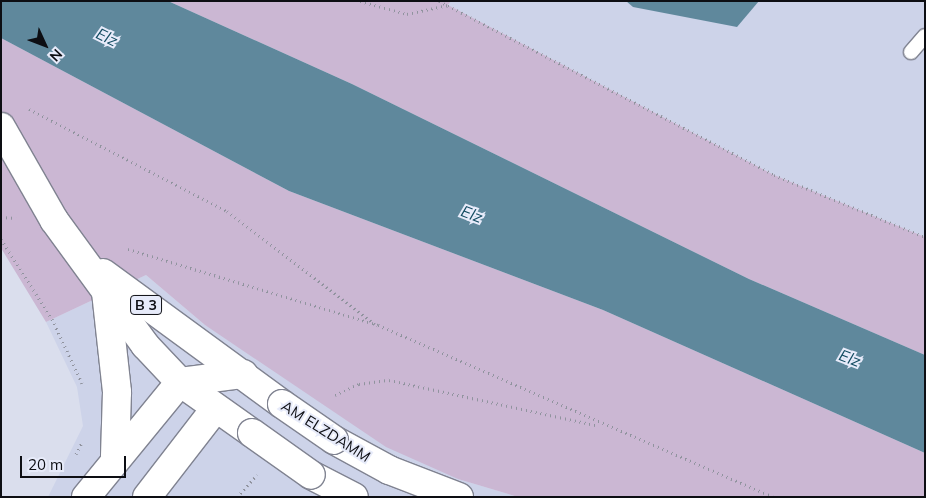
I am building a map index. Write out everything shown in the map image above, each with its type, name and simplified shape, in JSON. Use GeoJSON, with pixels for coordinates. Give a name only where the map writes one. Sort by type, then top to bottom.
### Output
{"type":"FeatureCollection","features":[{"type":"Feature","properties":{"kind":"main road","name":"B 3"},"geometry":{"type":"LineString","coordinates":[[1,127],[46,207],[89,263],[106,292],[180,382],[215,409],[311,475],[354,497]]}},
{"type":"Feature","properties":{"kind":"main road","name":"B 3"},"geometry":{"type":"LineString","coordinates":[[89,263],[203,347]]}},
{"type":"Feature","properties":{"kind":"main road"},"geometry":{"type":"LineString","coordinates":[[106,292],[117,392],[115,456]]}},
{"type":"Feature","properties":{"kind":"main road"},"geometry":{"type":"LineString","coordinates":[[147,497],[215,409],[203,347]]}},
{"type":"Feature","properties":{"kind":"main road","name":"AM ELZDAMM"},"geometry":{"type":"LineString","coordinates":[[203,347],[334,440],[389,470],[459,497]]}},
{"type":"Feature","properties":{"kind":"main road"},"geometry":{"type":"LineString","coordinates":[[86,497],[115,456],[180,382],[243,374]]}},
{"type":"Feature","properties":{"kind":"lane"},"geometry":{"type":"LineString","coordinates":[[911,52],[925,36]]}},
{"type":"Feature","properties":{"kind":"path"},"geometry":{"type":"LineString","coordinates":[[360,1],[407,14],[448,5]]}},
{"type":"Feature","properties":{"kind":"path"},"geometry":{"type":"LineString","coordinates":[[439,1],[774,175],[925,237]]}},
{"type":"Feature","properties":{"kind":"path"},"geometry":{"type":"LineString","coordinates":[[18,104],[226,211],[378,325]]}},
{"type":"Feature","properties":{"kind":"path"},"geometry":{"type":"LineString","coordinates":[[1,239],[52,318],[84,392]]}},
{"type":"Feature","properties":{"kind":"path"},"geometry":{"type":"LineString","coordinates":[[117,246],[378,325],[603,427],[773,497]]}},
{"type":"Feature","properties":{"kind":"path"},"geometry":{"type":"LineString","coordinates":[[335,395],[359,384],[389,380],[603,427]]}},
{"type":"Feature","properties":{"kind":"path"},"geometry":{"type":"LineString","coordinates":[[72,464],[86,433]]}},
{"type":"Feature","properties":{"kind":"path"},"geometry":{"type":"LineString","coordinates":[[237,497],[260,473]]}},
{"type":"Feature","properties":{"kind":"shaded area"},"geometry":{"type":"Polygon","coordinates":[[[168,1],[451,1],[448,5],[774,175],[925,237],[925,355],[749,279],[352,84],[168,1]]]}},
{"type":"Feature","properties":{"kind":"shaded area"},"geometry":{"type":"Polygon","coordinates":[[[451,1],[925,1],[925,237],[774,175],[448,5],[451,1]]]}},
{"type":"Feature","properties":{"kind":"shaded area"},"geometry":{"type":"Polygon","coordinates":[[[1,38],[289,191],[603,310],[925,453],[925,497],[518,497],[458,479],[386,447],[205,325],[146,275],[46,322],[1,248],[1,38]]]}},
{"type":"Feature","properties":{"kind":"shaded area"},"geometry":{"type":"Polygon","coordinates":[[[146,275],[205,325],[458,479],[518,497],[48,497],[83,426],[77,387],[46,322],[146,275]]]}},
{"type":"Feature","properties":{"kind":"water","name":"Elz"},"geometry":{"type":"Polygon","coordinates":[[[1,1],[168,1],[352,84],[749,279],[925,355],[925,453],[603,310],[289,191],[1,38],[1,1]]]}},
{"type":"Feature","properties":{"kind":"water"},"geometry":{"type":"Polygon","coordinates":[[[626,1],[759,1],[737,27],[633,7],[626,1]]]}}]}
